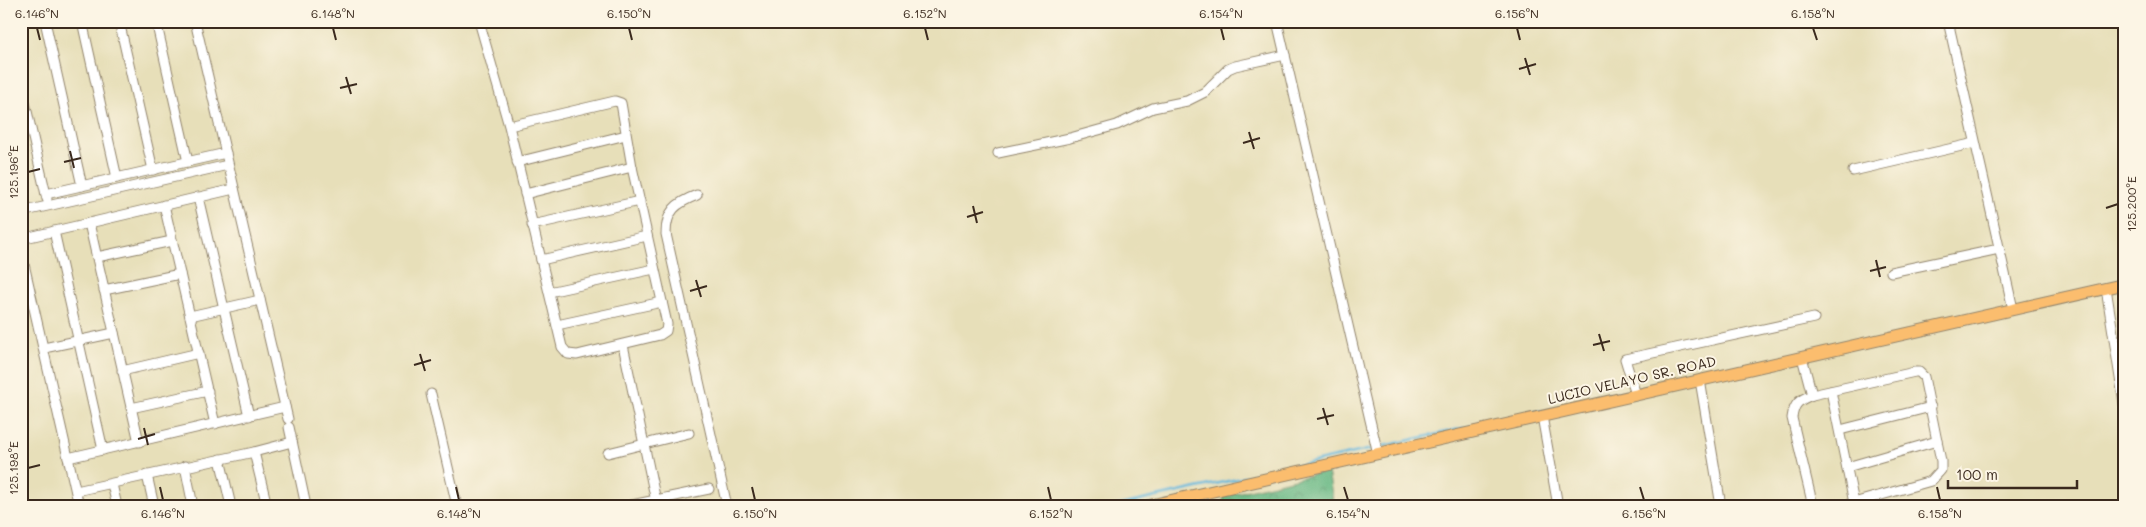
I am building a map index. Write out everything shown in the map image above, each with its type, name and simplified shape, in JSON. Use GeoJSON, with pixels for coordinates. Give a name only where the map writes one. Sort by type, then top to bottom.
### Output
{"type":"FeatureCollection","features":[{"type":"Feature","properties":{"kind":"main road","name":"LUCIO VELAYO SR. ROAD"},"geometry":{"type":"LineString","coordinates":[[1147,506],[2125,284]]}},
{"type":"Feature","properties":{"kind":"street"},"geometry":{"type":"LineString","coordinates":[[45,21],[82,186]]}},
{"type":"Feature","properties":{"kind":"street"},"geometry":{"type":"LineString","coordinates":[[82,21],[118,178]]}},
{"type":"Feature","properties":{"kind":"street"},"geometry":{"type":"LineString","coordinates":[[119,21],[153,170]]}},
{"type":"Feature","properties":{"kind":"street"},"geometry":{"type":"LineString","coordinates":[[156,21],[188,162]]}},
{"type":"Feature","properties":{"kind":"street"},"geometry":{"type":"LineString","coordinates":[[195,21],[285,407],[306,506]]}},
{"type":"Feature","properties":{"kind":"street"},"geometry":{"type":"LineString","coordinates":[[478,21],[509,126],[516,162],[542,260],[562,347],[572,355],[623,345],[660,335],[666,331],[667,324],[632,167],[622,105],[615,101],[509,126]]}},
{"type":"Feature","properties":{"kind":"street"},"geometry":{"type":"LineString","coordinates":[[1277,21],[1378,454]]}},
{"type":"Feature","properties":{"kind":"street"},"geometry":{"type":"LineString","coordinates":[[1948,21],[2013,309]]}},
{"type":"Feature","properties":{"kind":"street"},"geometry":{"type":"LineString","coordinates":[[998,153],[1070,138],[1117,124],[1153,108],[1187,101],[1205,92],[1228,69],[1284,55]]}},
{"type":"Feature","properties":{"kind":"street"},"geometry":{"type":"LineString","coordinates":[[21,85],[49,206]]}},
{"type":"Feature","properties":{"kind":"street"},"geometry":{"type":"LineString","coordinates":[[516,162],[626,135]]}},
{"type":"Feature","properties":{"kind":"street"},"geometry":{"type":"LineString","coordinates":[[1853,171],[1975,143]]}},
{"type":"Feature","properties":{"kind":"street"},"geometry":{"type":"LineString","coordinates":[[46,194],[226,153]]}},
{"type":"Feature","properties":{"kind":"street"},"geometry":{"type":"LineString","coordinates":[[21,212],[228,164]]}},
{"type":"Feature","properties":{"kind":"street"},"geometry":{"type":"LineString","coordinates":[[525,194],[632,167]]}},
{"type":"Feature","properties":{"kind":"street"},"geometry":{"type":"LineString","coordinates":[[21,239],[234,189]]}},
{"type":"Feature","properties":{"kind":"street"},"geometry":{"type":"LineString","coordinates":[[696,195],[675,206],[666,225],[666,234],[727,506]]}},
{"type":"Feature","properties":{"kind":"street"},"geometry":{"type":"LineString","coordinates":[[198,197],[249,416]]}},
{"type":"Feature","properties":{"kind":"street"},"geometry":{"type":"LineString","coordinates":[[532,225],[640,201]]}},
{"type":"Feature","properties":{"kind":"street"},"geometry":{"type":"LineString","coordinates":[[164,205],[216,424]]}},
{"type":"Feature","properties":{"kind":"street"},"geometry":{"type":"LineString","coordinates":[[89,223],[138,442]]}},
{"type":"Feature","properties":{"kind":"street"},"geometry":{"type":"LineString","coordinates":[[54,231],[103,450]]}},
{"type":"Feature","properties":{"kind":"street"},"geometry":{"type":"LineString","coordinates":[[542,260],[647,236]]}},
{"type":"Feature","properties":{"kind":"street"},"geometry":{"type":"LineString","coordinates":[[96,257],[172,241]]}},
{"type":"Feature","properties":{"kind":"street"},"geometry":{"type":"LineString","coordinates":[[1891,272],[1999,249]]}},
{"type":"Feature","properties":{"kind":"street"},"geometry":{"type":"LineString","coordinates":[[21,251],[79,506]]}},
{"type":"Feature","properties":{"kind":"street"},"geometry":{"type":"LineString","coordinates":[[549,292],[654,269]]}},
{"type":"Feature","properties":{"kind":"street"},"geometry":{"type":"LineString","coordinates":[[104,290],[180,274]]}},
{"type":"Feature","properties":{"kind":"street"},"geometry":{"type":"LineString","coordinates":[[2106,288],[2125,410]]}},
{"type":"Feature","properties":{"kind":"street"},"geometry":{"type":"LineString","coordinates":[[190,316],[260,300]]}},
{"type":"Feature","properties":{"kind":"street"},"geometry":{"type":"LineString","coordinates":[[556,325],[662,302]]}},
{"type":"Feature","properties":{"kind":"street"},"geometry":{"type":"LineString","coordinates":[[1636,395],[1625,359],[1814,318]]}},
{"type":"Feature","properties":{"kind":"street"},"geometry":{"type":"LineString","coordinates":[[44,348],[114,332]]}},
{"type":"Feature","properties":{"kind":"street"},"geometry":{"type":"LineString","coordinates":[[623,345],[657,502]]}},
{"type":"Feature","properties":{"kind":"street"},"geometry":{"type":"LineString","coordinates":[[122,370],[199,353]]}},
{"type":"Feature","properties":{"kind":"street"},"geometry":{"type":"LineString","coordinates":[[1802,357],[1812,395]]}},
{"type":"Feature","properties":{"kind":"street"},"geometry":{"type":"LineString","coordinates":[[1813,506],[1792,418],[1793,410],[1798,400],[1812,395],[1919,372],[1924,377],[1931,407],[1940,470],[1931,481],[1843,506]]}},
{"type":"Feature","properties":{"kind":"street"},"geometry":{"type":"LineString","coordinates":[[1700,380],[1721,506]]}},
{"type":"Feature","properties":{"kind":"street"},"geometry":{"type":"LineString","coordinates":[[131,408],[208,391]]}},
{"type":"Feature","properties":{"kind":"street"},"geometry":{"type":"LineString","coordinates":[[1831,391],[1854,503]]}},
{"type":"Feature","properties":{"kind":"street"},"geometry":{"type":"LineString","coordinates":[[431,394],[457,506]]}},
{"type":"Feature","properties":{"kind":"street"},"geometry":{"type":"LineString","coordinates":[[68,458],[285,407]]}},
{"type":"Feature","properties":{"kind":"street"},"geometry":{"type":"LineString","coordinates":[[1840,430],[1931,407]]}},
{"type":"Feature","properties":{"kind":"street"},"geometry":{"type":"LineString","coordinates":[[1542,416],[1558,506]]}},
{"type":"Feature","properties":{"kind":"street"},"geometry":{"type":"LineString","coordinates":[[608,453],[688,433]]}},
{"type":"Feature","properties":{"kind":"street"},"geometry":{"type":"LineString","coordinates":[[1847,467],[1937,441]]}},
{"type":"Feature","properties":{"kind":"street"},"geometry":{"type":"LineString","coordinates":[[76,491],[292,442]]}},
{"type":"Feature","properties":{"kind":"street"},"geometry":{"type":"LineString","coordinates":[[254,452],[267,506]]}},
{"type":"Feature","properties":{"kind":"street"},"geometry":{"type":"LineString","coordinates":[[220,459],[231,506]]}},
{"type":"Feature","properties":{"kind":"street"},"geometry":{"type":"LineString","coordinates":[[185,466],[193,506]]}},
{"type":"Feature","properties":{"kind":"street"},"geometry":{"type":"LineString","coordinates":[[147,475],[154,506]]}},
{"type":"Feature","properties":{"kind":"street"},"geometry":{"type":"LineString","coordinates":[[112,484],[117,506]]}},
{"type":"Feature","properties":{"kind":"street"},"geometry":{"type":"LineString","coordinates":[[627,506],[657,502],[709,489]]}},
{"type":"Feature","properties":{"kind":"green space"},"geometry":{"type":"Polygon","coordinates":[[[1328,471],[1334,506],[1222,506],[1224,496],[1328,471]]]}},
{"type":"Feature","properties":{"kind":"waterway"},"geometry":{"type":"LineString","coordinates":[[1383,446],[1540,411]]}},
{"type":"Feature","properties":{"kind":"waterway"},"geometry":{"type":"LineString","coordinates":[[1116,506],[1372,449]]}}]}
